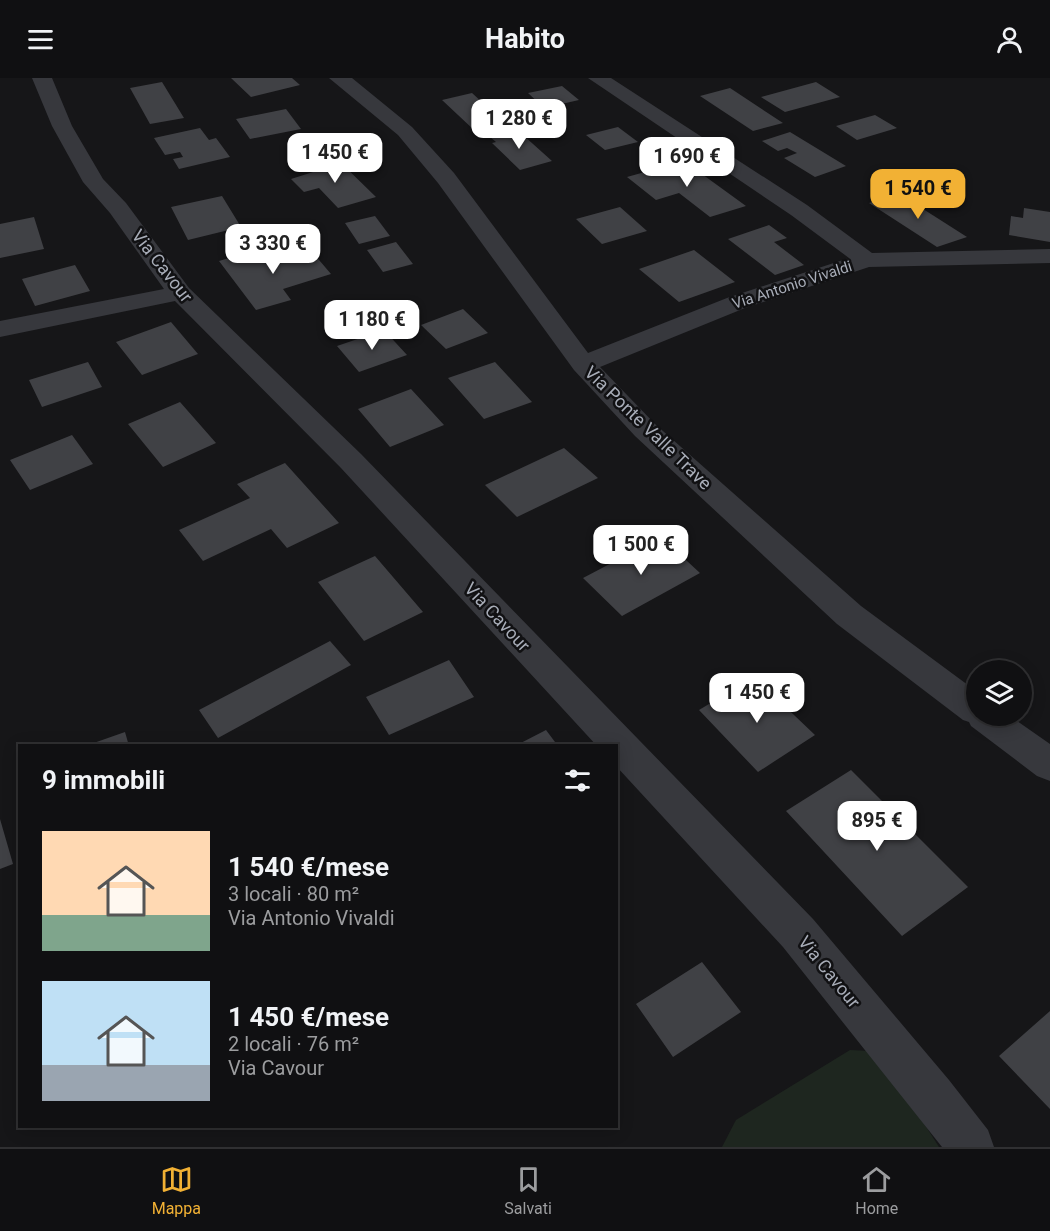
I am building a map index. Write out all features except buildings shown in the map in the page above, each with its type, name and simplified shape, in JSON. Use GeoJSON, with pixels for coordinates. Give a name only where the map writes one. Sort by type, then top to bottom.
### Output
{"type":"FeatureCollection","features":[{"type":"Feature","properties":{"kind":"street","name":"Via Cavour"},"geometry":{"type":"LineString","coordinates":[[42,78],[62,126],[94,182],[118,208],[180,292],[351,461],[798,933],[933,1095],[970,1147]]}},
{"type":"Feature","properties":{"kind":"street","name":"Via Ponte Valle Trave"},"geometry":{"type":"LineString","coordinates":[[339,78],[355,88],[405,131],[446,178],[583,364],[645,430],[849,615],[966,703]]}},
{"type":"Feature","properties":{"kind":"street","name":"Via Antonio Vivaldi"},"geometry":{"type":"LineString","coordinates":[[598,78],[792,206],[867,260]]}},
{"type":"Feature","properties":{"kind":"street"},"geometry":{"type":"LineString","coordinates":[[867,260],[1050,256]]}},
{"type":"Feature","properties":{"kind":"street","name":"Via Antonio Vivaldi"},"geometry":{"type":"LineString","coordinates":[[583,364],[736,303],[867,260]]}},
{"type":"Feature","properties":{"kind":"street"},"geometry":{"type":"LineString","coordinates":[[0,329],[180,292]]}},
{"type":"Feature","properties":{"kind":"street"},"geometry":{"type":"LineString","coordinates":[[997,726],[1050,765]]}},
{"type":"Feature","properties":{"kind":"shaded area"},"geometry":{"type":"Polygon","coordinates":[[[850,1050],[869,1051],[890,1070],[939,1147],[722,1147],[736,1120],[850,1050]]]}}]}
